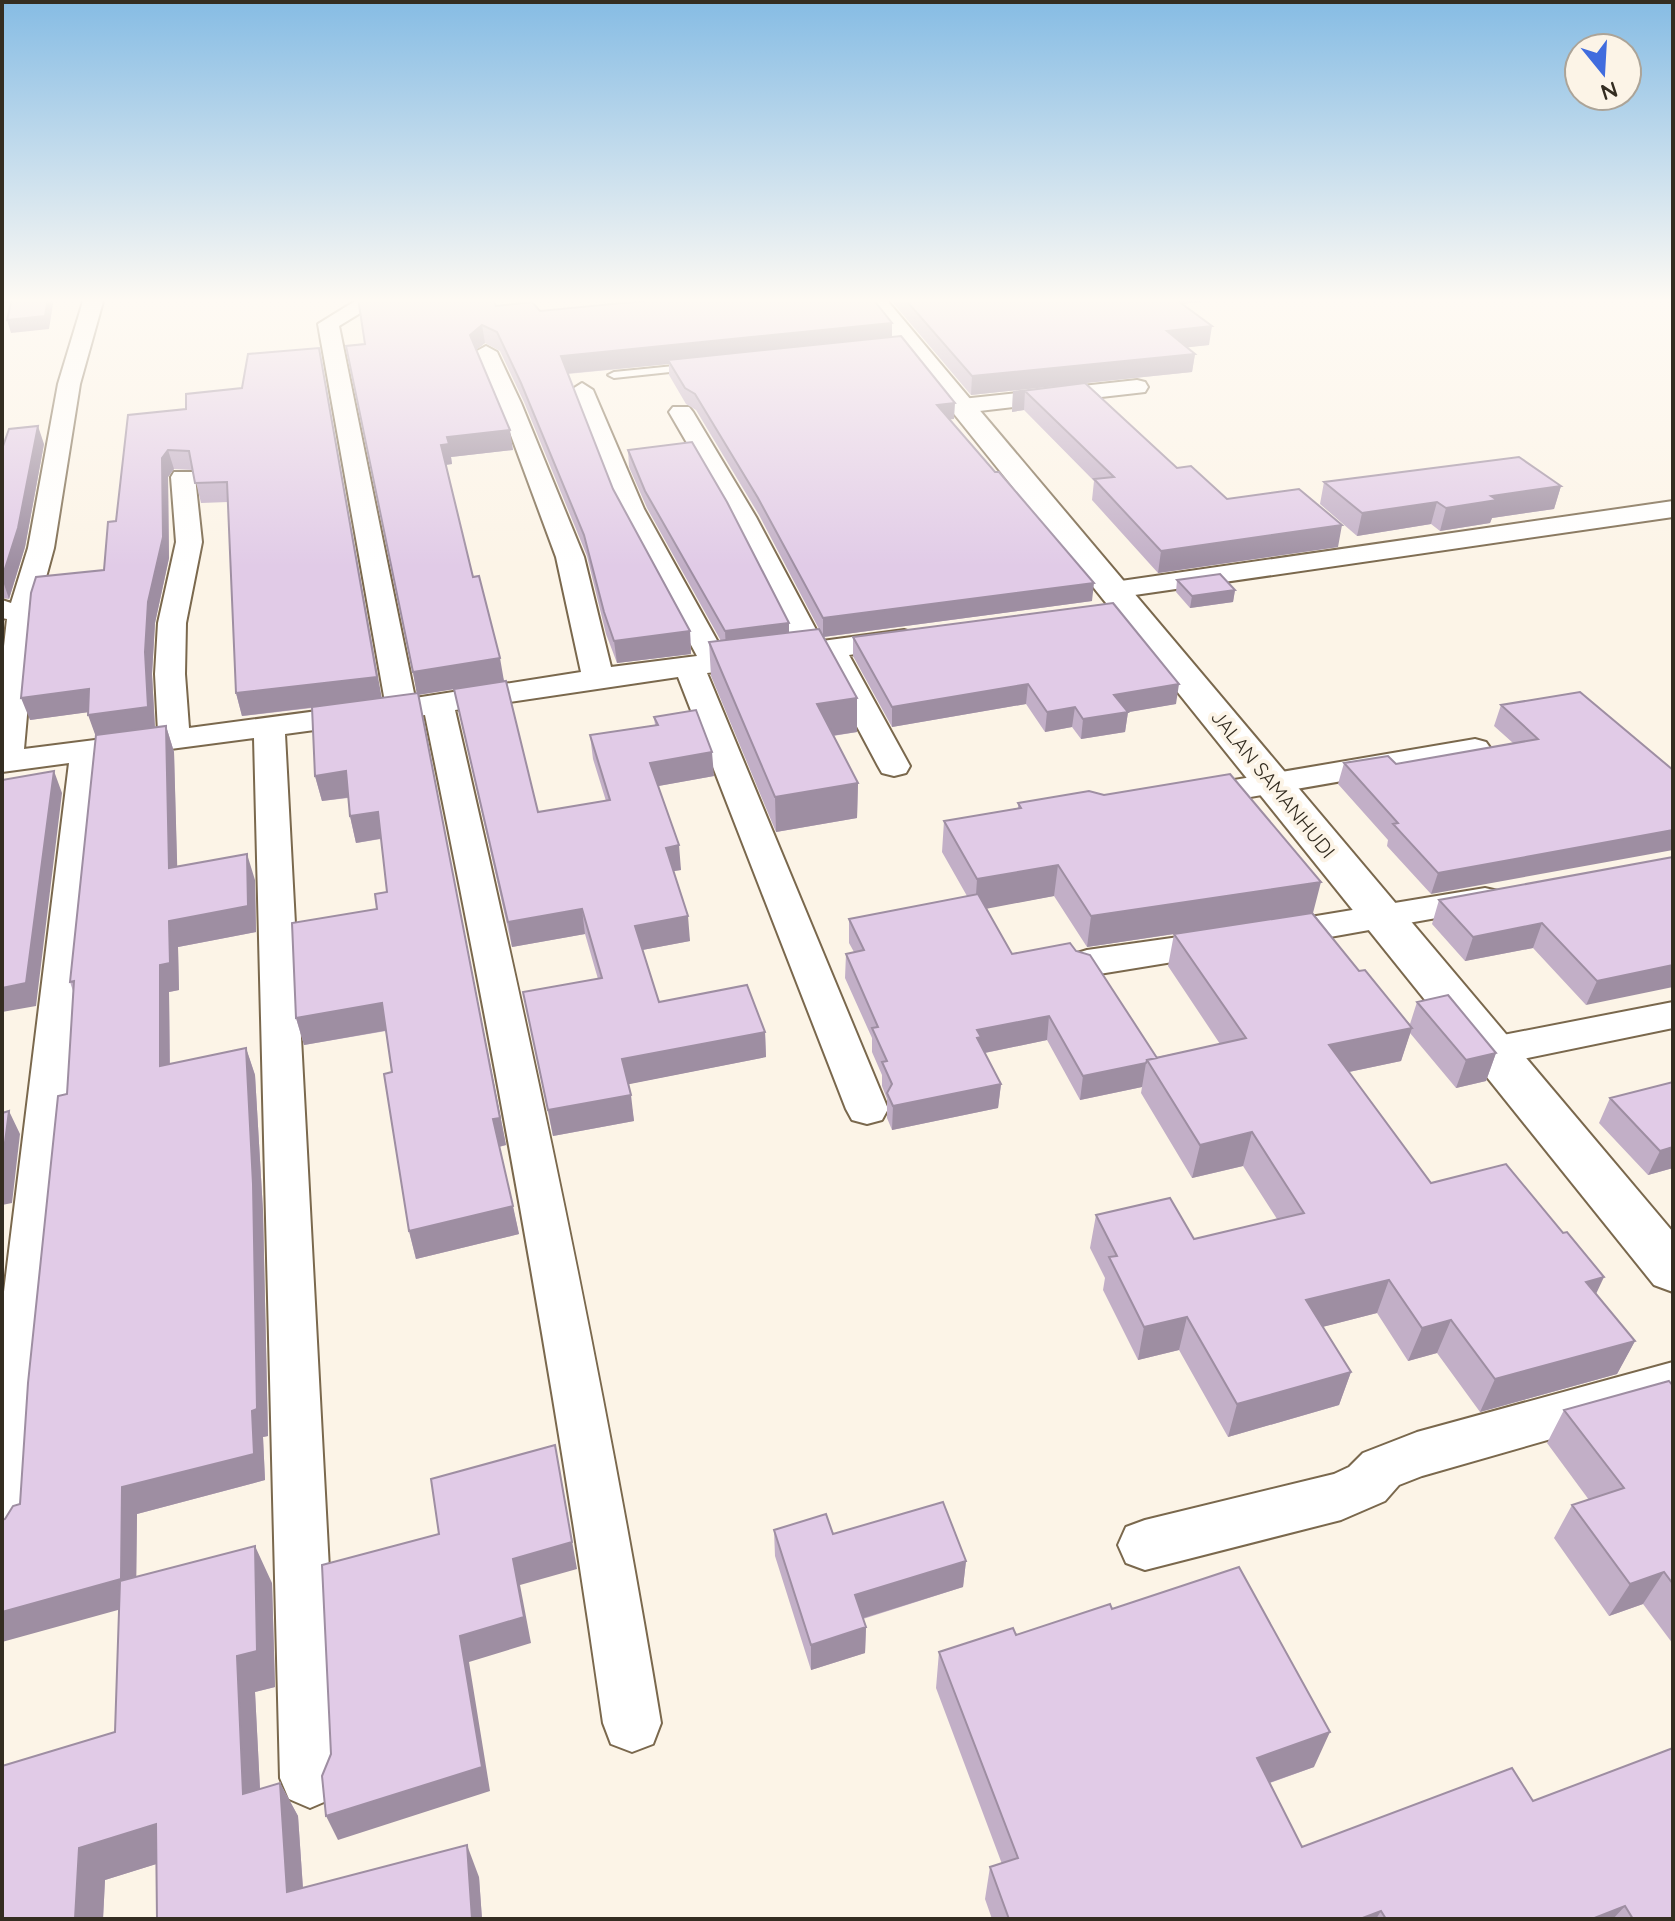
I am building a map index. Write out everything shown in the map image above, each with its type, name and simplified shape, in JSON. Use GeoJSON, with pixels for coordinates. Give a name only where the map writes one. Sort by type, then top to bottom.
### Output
{"type":"FeatureCollection","features":[{"type":"Feature","properties":{"kind":"street"},"geometry":{"type":"LineString","coordinates":[[68,388],[41,548],[12,612],[5,762],[420,706],[598,678],[925,636]]}},
{"type":"Feature","properties":{"kind":"street"},"geometry":{"type":"LineString","coordinates":[[343,388],[420,706],[474,867],[598,1501],[632,1723]]}},
{"type":"Feature","properties":{"kind":"street"},"geometry":{"type":"LineString","coordinates":[[503,388],[570,557],[598,678]]}},
{"type":"Feature","properties":{"kind":"street","name":"JALAN SAMANHUDI"},"geometry":{"type":"LineString","coordinates":[[945,388],[962,406],[1113,603],[1273,784],[1673,1270]]}},
{"type":"Feature","properties":{"kind":"street"},"geometry":{"type":"LineString","coordinates":[[962,406],[1131,388]]}},
{"type":"Feature","properties":{"kind":"street"},"geometry":{"type":"LineString","coordinates":[[582,390],[631,509],[703,666],[867,1109]]}},
{"type":"Feature","properties":{"kind":"street"},"geometry":{"type":"LineString","coordinates":[[681,412],[894,766]]}},
{"type":"Feature","properties":{"kind":"street"},"geometry":{"type":"LineString","coordinates":[[174,738],[170,674],[172,623],[189,542],[183,477]]}},
{"type":"Feature","properties":{"kind":"street"},"geometry":{"type":"LineString","coordinates":[[1113,603],[1673,509]]}},
{"type":"Feature","properties":{"kind":"street"},"geometry":{"type":"LineString","coordinates":[[269,725],[310,1778]]}},
{"type":"Feature","properties":{"kind":"street"},"geometry":{"type":"LineString","coordinates":[[2,1525],[87,749]]}},
{"type":"Feature","properties":{"kind":"street"},"geometry":{"type":"LineString","coordinates":[[1157,803],[1475,749]]}},
{"type":"Feature","properties":{"kind":"street"},"geometry":{"type":"LineString","coordinates":[[1087,963],[1384,918],[1523,891]]}},
{"type":"Feature","properties":{"kind":"street"},"geometry":{"type":"LineString","coordinates":[[1493,1051],[1673,1015]]}},
{"type":"Feature","properties":{"kind":"street"},"geometry":{"type":"LineString","coordinates":[[1145,1545],[1341,1496],[1367,1484],[1381,1469],[1417,1455],[1673,1383]]}},
{"type":"Feature","properties":{"kind":"building"},"geometry":{"type":"Polygon","coordinates":[[[242,388],[326,388],[377,677],[236,693],[227,482],[195,483],[189,451],[168,450],[162,458],[163,537],[148,602],[145,652],[148,707],[88,715],[89,689],[21,698],[31,593],[36,577],[104,570],[108,522],[116,521],[128,415],[186,409],[186,394],[242,388]]]}},
{"type":"Feature","properties":{"kind":"building"},"geometry":{"type":"Polygon","coordinates":[[[355,388],[492,388],[510,430],[447,437],[449,444],[441,445],[473,577],[479,576],[500,658],[413,672],[355,388]]]}},
{"type":"Feature","properties":{"kind":"building"},"geometry":{"type":"Polygon","coordinates":[[[523,388],[573,388],[613,489],[690,631],[614,641],[584,535],[523,388]]]}},
{"type":"Feature","properties":{"kind":"building"},"geometry":{"type":"Polygon","coordinates":[[[685,388],[943,388],[955,403],[937,405],[1094,583],[823,618],[758,498],[695,394],[685,388]]]}},
{"type":"Feature","properties":{"kind":"building"},"geometry":{"type":"Polygon","coordinates":[[[1048,388],[1090,388],[1177,468],[1191,466],[1227,499],[1299,489],[1342,525],[1161,551],[1094,479],[1114,477],[1025,391],[1013,392],[1048,388]]]}},
{"type":"Feature","properties":{"kind":"building"},"geometry":{"type":"Polygon","coordinates":[[[38,426],[18,528],[2,578],[2,449],[9,429],[38,426]]]}},
{"type":"Feature","properties":{"kind":"building"},"geometry":{"type":"Polygon","coordinates":[[[692,442],[727,502],[789,623],[725,631],[645,491],[628,450],[692,442]]]}},
{"type":"Feature","properties":{"kind":"building"},"geometry":{"type":"Polygon","coordinates":[[[1519,457],[1561,486],[1491,496],[1497,500],[1446,508],[1437,502],[1362,513],[1324,482],[1519,457]]]}},
{"type":"Feature","properties":{"kind":"building"},"geometry":{"type":"Polygon","coordinates":[[[1220,574],[1235,590],[1192,596],[1177,580],[1220,574]]]}},
{"type":"Feature","properties":{"kind":"building"},"geometry":{"type":"Polygon","coordinates":[[[1113,603],[1179,684],[1114,695],[1128,712],[1083,719],[1075,707],[1047,712],[1028,684],[892,707],[853,637],[1113,603]]]}},
{"type":"Feature","properties":{"kind":"building"},"geometry":{"type":"Polygon","coordinates":[[[819,629],[857,698],[817,704],[858,783],[775,797],[709,642],[819,629]]]}},
{"type":"Feature","properties":{"kind":"building"},"geometry":{"type":"Polygon","coordinates":[[[506,681],[538,812],[610,800],[590,735],[658,725],[654,717],[696,710],[712,752],[650,763],[679,845],[666,848],[688,916],[635,926],[659,1002],[747,985],[765,1032],[622,1059],[631,1095],[548,1110],[523,992],[602,978],[582,909],[508,922],[454,689],[506,681]]]}},
{"type":"Feature","properties":{"kind":"building"},"geometry":{"type":"Polygon","coordinates":[[[1580,692],[1673,770],[1673,830],[1438,873],[1344,763],[1388,756],[1396,764],[1538,739],[1501,705],[1580,692]]]}},
{"type":"Feature","properties":{"kind":"building"},"geometry":{"type":"Polygon","coordinates":[[[418,693],[500,1118],[493,1119],[513,1206],[409,1231],[384,1074],[392,1072],[382,1003],[296,1018],[292,923],[377,909],[375,894],[387,892],[378,812],[350,816],[346,771],[315,776],[312,707],[418,693]]]}},
{"type":"Feature","properties":{"kind":"building"},"geometry":{"type":"Polygon","coordinates":[[[166,726],[169,868],[247,854],[248,906],[169,921],[170,963],[160,965],[160,1066],[246,1048],[253,1184],[257,1409],[252,1411],[254,1454],[122,1487],[121,1579],[2,1612],[2,1520],[13,1506],[20,1504],[28,1383],[58,1096],[67,1094],[74,981],[70,982],[96,735],[166,726]]]}},
{"type":"Feature","properties":{"kind":"building"},"geometry":{"type":"Polygon","coordinates":[[[54,771],[26,983],[2,988],[2,780],[54,771]]]}},
{"type":"Feature","properties":{"kind":"building"},"geometry":{"type":"Polygon","coordinates":[[[1230,774],[1321,882],[1091,916],[1058,865],[977,879],[944,821],[1021,808],[1018,803],[1089,791],[1104,795],[1230,774]]]}},
{"type":"Feature","properties":{"kind":"building"},"geometry":{"type":"Polygon","coordinates":[[[1673,857],[1673,965],[1597,981],[1542,923],[1473,937],[1439,900],[1673,857]]]}},
{"type":"Feature","properties":{"kind":"building"},"geometry":{"type":"Polygon","coordinates":[[[978,894],[1012,954],[1070,943],[1076,951],[1090,955],[1157,1058],[1083,1076],[1049,1016],[977,1030],[981,1037],[977,1038],[1001,1084],[893,1106],[887,1093],[892,1084],[882,1062],[887,1061],[872,1028],[878,1027],[846,954],[864,950],[849,919],[978,894]]]}},
{"type":"Feature","properties":{"kind":"building"},"geometry":{"type":"Polygon","coordinates":[[[1312,913],[1359,971],[1365,970],[1412,1028],[1329,1045],[1431,1183],[1506,1164],[1604,1277],[1586,1282],[1635,1341],[1495,1379],[1451,1320],[1422,1328],[1389,1280],[1306,1300],[1351,1372],[1237,1404],[1187,1317],[1144,1327],[1109,1257],[1117,1256],[1096,1215],[1170,1198],[1194,1239],[1304,1213],[1252,1132],[1200,1145],[1147,1060],[1246,1038],[1174,934],[1312,913]]]}},
{"type":"Feature","properties":{"kind":"building"},"geometry":{"type":"Polygon","coordinates":[[[1448,995],[1496,1053],[1466,1060],[1417,1002],[1448,995]]]}},
{"type":"Feature","properties":{"kind":"building"},"geometry":{"type":"Polygon","coordinates":[[[1673,1082],[1673,1147],[1660,1151],[1610,1098],[1673,1082]]]}},
{"type":"Feature","properties":{"kind":"building"},"geometry":{"type":"Polygon","coordinates":[[[9,1111],[2,1166],[2,1113],[9,1111]]]}},
{"type":"Feature","properties":{"kind":"building"},"geometry":{"type":"Polygon","coordinates":[[[1669,1381],[1673,1386],[1673,1584],[1664,1572],[1630,1584],[1572,1505],[1624,1488],[1564,1410],[1669,1381]]]}},
{"type":"Feature","properties":{"kind":"building"},"geometry":{"type":"Polygon","coordinates":[[[555,1445],[572,1542],[513,1559],[524,1617],[460,1636],[482,1767],[326,1816],[322,1776],[331,1754],[322,1565],[439,1534],[431,1479],[555,1445]]]}},
{"type":"Feature","properties":{"kind":"building"},"geometry":{"type":"Polygon","coordinates":[[[943,1502],[966,1561],[855,1595],[866,1627],[811,1645],[774,1530],[826,1514],[833,1534],[943,1502]]]}},
{"type":"Feature","properties":{"kind":"building"},"geometry":{"type":"Polygon","coordinates":[[[255,1546],[257,1651],[237,1656],[243,1794],[280,1783],[287,1892],[467,1845],[472,1919],[157,1919],[156,1824],[79,1848],[75,1919],[2,1919],[2,1766],[115,1732],[120,1581],[255,1546]]]}},
{"type":"Feature","properties":{"kind":"building"},"geometry":{"type":"Polygon","coordinates":[[[1239,1567],[1330,1732],[1257,1758],[1302,1847],[1512,1768],[1533,1801],[1673,1748],[1673,1919],[1633,1919],[1625,1906],[1592,1919],[1386,1919],[1381,1911],[1360,1919],[1009,1919],[990,1867],[1018,1858],[939,1652],[1013,1628],[1016,1635],[1110,1604],[1112,1609],[1239,1567]]]}}]}
